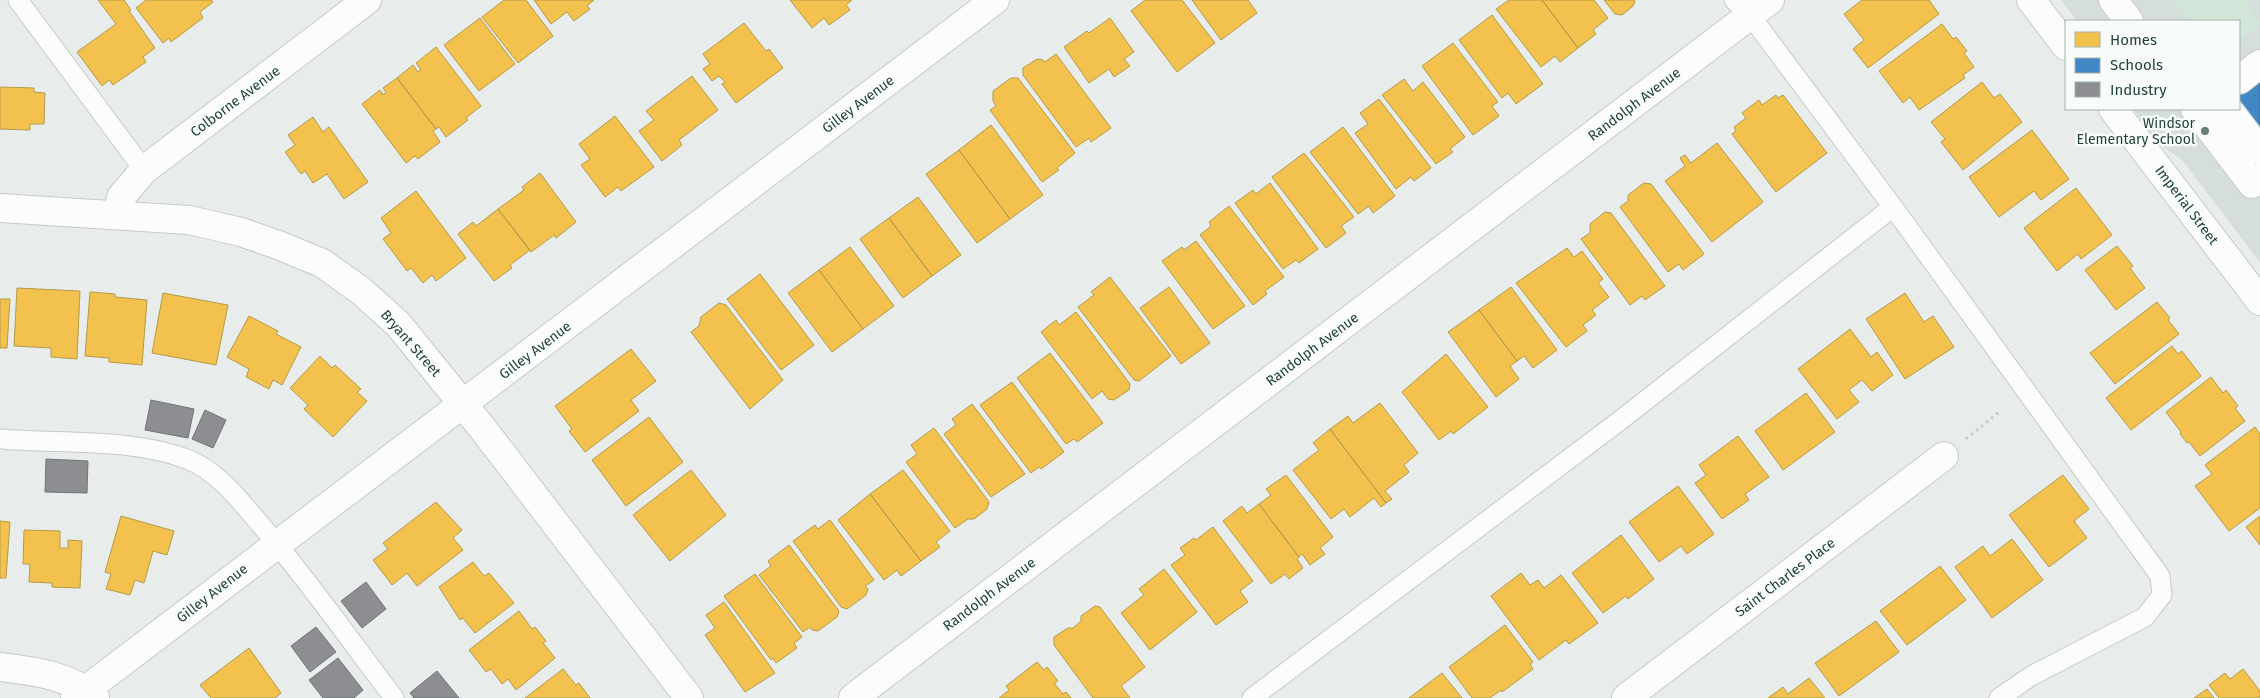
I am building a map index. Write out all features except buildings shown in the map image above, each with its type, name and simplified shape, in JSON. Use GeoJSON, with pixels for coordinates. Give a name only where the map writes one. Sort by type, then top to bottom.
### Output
{"type":"FeatureCollection","features":[{"type":"Feature","properties":{"kind":"street","name":"Colborne Avenue"},"geometry":{"type":"LineString","coordinates":[[118,214],[121,197],[144,170],[367,0]]}},
{"type":"Feature","properties":{"kind":"street","name":"Gilley Avenue"},"geometry":{"type":"LineString","coordinates":[[85,695],[277,543],[995,0]]}},
{"type":"Feature","properties":{"kind":"street"},"geometry":{"type":"LineString","coordinates":[[2032,0],[2065,45]]}},
{"type":"Feature","properties":{"kind":"street"},"geometry":{"type":"LineString","coordinates":[[2113,0],[2128,20]]}},
{"type":"Feature","properties":{"kind":"street","name":"Randolph Avenue"},"geometry":{"type":"LineString","coordinates":[[853,698],[1751,5]]}},
{"type":"Feature","properties":{"kind":"street"},"geometry":{"type":"LineString","coordinates":[[2260,50],[2256,53],[2260,58]]}},
{"type":"Feature","properties":{"kind":"street"},"geometry":{"type":"LineString","coordinates":[[2240,79],[2260,64]]}},
{"type":"Feature","properties":{"kind":"street","name":"Imperial Street"},"geometry":{"type":"LineString","coordinates":[[2114,110],[2260,301]]}},
{"type":"Feature","properties":{"kind":"street"},"geometry":{"type":"LineString","coordinates":[[2196,110],[2252,184],[2260,178]]}},
{"type":"Feature","properties":{"kind":"street"},"geometry":{"type":"LineString","coordinates":[[2229,110],[2260,151]]}},
{"type":"Feature","properties":{"kind":"street","name":"Bryant Street"},"geometry":{"type":"LineString","coordinates":[[0,208],[189,220],[233,230],[278,245],[322,263],[360,290],[398,324],[463,404],[689,698]]}},
{"type":"Feature","properties":{"kind":"street","name":"Saint Charles Place"},"geometry":{"type":"LineString","coordinates":[[1626,698],[1944,456]]}},
{"type":"Feature","properties":{"kind":"street"},"geometry":{"type":"LineString","coordinates":[[0,667],[50,674],[85,695]]}},
{"type":"Feature","properties":{"kind":"lane"},"geometry":{"type":"LineString","coordinates":[[18,0],[144,170]]}},
{"type":"Feature","properties":{"kind":"lane"},"geometry":{"type":"LineString","coordinates":[[1751,5],[2160,576],[2162,595],[2144,617],[2031,676],[1999,698]]}},
{"type":"Feature","properties":{"kind":"lane"},"geometry":{"type":"LineString","coordinates":[[1252,698],[1618,422],[1894,207]]}},
{"type":"Feature","properties":{"kind":"lane"},"geometry":{"type":"LineString","coordinates":[[0,440],[126,446],[160,452],[189,460],[213,475],[236,496],[277,543],[394,698]]}},
{"type":"Feature","properties":{"kind":"path"},"geometry":{"type":"LineString","coordinates":[[1980,427],[1999,412]]}},
{"type":"Feature","properties":{"kind":"shaded area","name":"Windsor Elementary School"},"geometry":{"type":"Polygon","coordinates":[[[2061,0],[2260,0],[2260,262],[2182,160],[2159,144],[2134,110],[2240,110],[2240,20],[2076,20],[2061,0]]]}},
{"type":"Feature","properties":{"kind":"green space"},"geometry":{"type":"Polygon","coordinates":[[[2173,0],[2244,0],[2260,21],[2260,25],[2240,40],[2240,20],[2189,20],[2173,0]]]}},
{"type":"Feature","properties":{"kind":"place","name":"Windsor Elementary School"},"geometry":{"type":"Point","coordinates":[2205,131]}}]}
